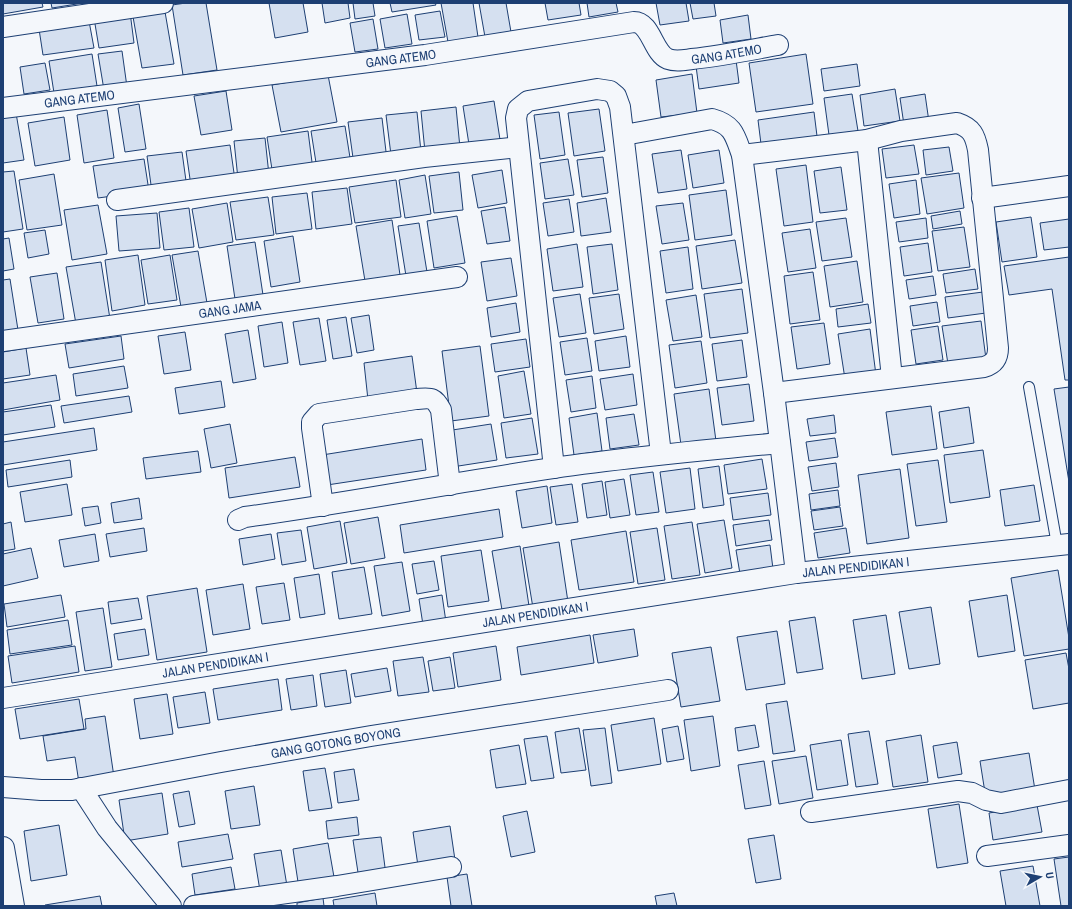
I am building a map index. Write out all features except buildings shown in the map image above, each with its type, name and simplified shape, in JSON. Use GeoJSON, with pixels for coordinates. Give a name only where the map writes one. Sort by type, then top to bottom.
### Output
{"type":"FeatureCollection","features":[{"type":"Feature","properties":{"kind":"highway"},"geometry":{"type":"LineString","coordinates":[[3,848],[13,906]]}},
{"type":"Feature","properties":{"kind":"street"},"geometry":{"type":"LineString","coordinates":[[3,27],[163,3]]}},
{"type":"Feature","properties":{"kind":"street","name":"GANG ATEMO"},"geometry":{"type":"LineString","coordinates":[[3,108],[425,55],[634,22],[641,24],[648,31],[664,57],[676,61],[714,57],[778,45]]}},
{"type":"Feature","properties":{"kind":"street"},"geometry":{"type":"LineString","coordinates":[[554,468],[516,118],[518,109],[528,101],[597,89],[610,91],[616,96],[620,107],[661,454]]}},
{"type":"Feature","properties":{"kind":"street"},"geometry":{"type":"LineString","coordinates":[[624,135],[712,119],[723,122],[733,131],[742,156],[774,393],[796,573]]}},
{"type":"Feature","properties":{"kind":"street"},"geometry":{"type":"LineString","coordinates":[[742,156],[867,140],[901,132],[957,123],[970,130],[976,140],[998,348],[997,359],[990,366],[984,368],[774,393]]}},
{"type":"Feature","properties":{"kind":"street"},"geometry":{"type":"LineString","coordinates":[[867,140],[892,378]]}},
{"type":"Feature","properties":{"kind":"street"},"geometry":{"type":"LineString","coordinates":[[117,200],[424,157],[518,147]]}},
{"type":"Feature","properties":{"kind":"street"},"geometry":{"type":"LineString","coordinates":[[982,198],[1069,186]]}},
{"type":"Feature","properties":{"kind":"street","name":"GANG JAMA"},"geometry":{"type":"LineString","coordinates":[[3,341],[457,277]]}},
{"type":"Feature","properties":{"kind":"street"},"geometry":{"type":"LineString","coordinates":[[323,506],[312,428],[312,422],[319,414],[416,399],[433,399],[437,402],[441,410],[450,485]]}},
{"type":"Feature","properties":{"kind":"street"},"geometry":{"type":"LineString","coordinates":[[238,520],[245,517],[323,506],[554,468],[661,454],[780,443]]}},
{"type":"Feature","properties":{"kind":"street","name":"JALAN PENDIDIKAN I"},"geometry":{"type":"LineString","coordinates":[[3,698],[796,573],[1063,545]]}},
{"type":"Feature","properties":{"kind":"street","name":"GANG GOTONG BOYONG"},"geometry":{"type":"LineString","coordinates":[[3,787],[41,790],[76,789],[371,736],[668,690]]}},
{"type":"Feature","properties":{"kind":"street"},"geometry":{"type":"LineString","coordinates":[[76,789],[171,906]]}},
{"type":"Feature","properties":{"kind":"street"},"geometry":{"type":"LineString","coordinates":[[811,812],[958,791],[972,793],[986,800],[1001,803],[1069,790]]}},
{"type":"Feature","properties":{"kind":"street"},"geometry":{"type":"LineString","coordinates":[[987,856],[1069,844]]}},
{"type":"Feature","properties":{"kind":"street"},"geometry":{"type":"LineString","coordinates":[[194,906],[336,886],[451,867]]}},
{"type":"Feature","properties":{"kind":"lane"},"geometry":{"type":"LineString","coordinates":[[1029,387],[1063,545]]}}]}
